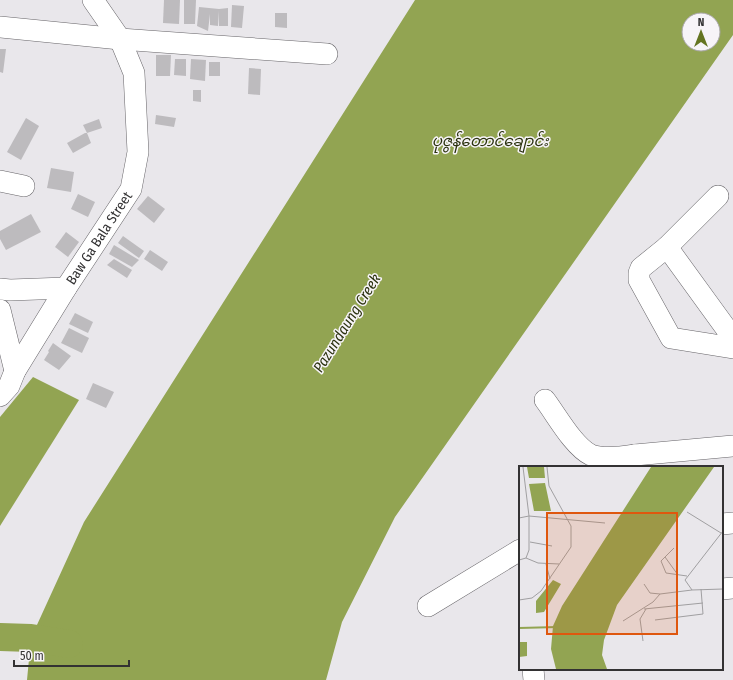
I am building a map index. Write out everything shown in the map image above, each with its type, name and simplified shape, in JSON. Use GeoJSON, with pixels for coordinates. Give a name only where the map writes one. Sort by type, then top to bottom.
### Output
{"type":"FeatureCollection","features":[{"type":"Feature","properties":{"kind":"street","name":"Baw Ga Bala Street"},"geometry":{"type":"LineString","coordinates":[[0,396],[9,386],[15,371],[66,288],[131,189],[138,152],[134,73],[120,39],[93,0]]}},
{"type":"Feature","properties":{"kind":"street"},"geometry":{"type":"LineString","coordinates":[[0,27],[120,39],[327,54]]}},
{"type":"Feature","properties":{"kind":"street"},"geometry":{"type":"LineString","coordinates":[[0,181],[24,186]]}},
{"type":"Feature","properties":{"kind":"street"},"geometry":{"type":"LineString","coordinates":[[718,196],[667,246],[641,268],[639,280],[671,338],[733,348]]}},
{"type":"Feature","properties":{"kind":"street"},"geometry":{"type":"LineString","coordinates":[[667,246],[733,338]]}},
{"type":"Feature","properties":{"kind":"street"},"geometry":{"type":"LineString","coordinates":[[0,289],[66,288]]}},
{"type":"Feature","properties":{"kind":"street"},"geometry":{"type":"LineString","coordinates":[[0,310],[15,371]]}},
{"type":"Feature","properties":{"kind":"street"},"geometry":{"type":"LineString","coordinates":[[545,400],[580,448],[593,456],[630,461],[733,446]]}},
{"type":"Feature","properties":{"kind":"street"},"geometry":{"type":"LineString","coordinates":[[723,524],[733,523]]}},
{"type":"Feature","properties":{"kind":"street"},"geometry":{"type":"LineString","coordinates":[[428,606],[519,551]]}},
{"type":"Feature","properties":{"kind":"street"},"geometry":{"type":"LineString","coordinates":[[723,589],[733,588]]}},
{"type":"Feature","properties":{"kind":"street"},"geometry":{"type":"LineString","coordinates":[[533,670],[534,680]]}},
{"type":"Feature","properties":{"kind":"water","name":"ပုဇွန်တောင်ချောင်း"},"geometry":{"type":"Polygon","coordinates":[[[415,0],[733,0],[733,35],[395,517],[342,622],[326,680],[27,680],[31,638],[84,522],[415,0]]]}},
{"type":"Feature","properties":{"kind":"water"},"geometry":{"type":"Polygon","coordinates":[[[33,377],[79,400],[0,526],[0,417],[33,377]]]}},
{"type":"Feature","properties":{"kind":"building"},"geometry":{"type":"Polygon","coordinates":[[[164,0],[180,0],[179,24],[163,23],[164,0]]]}},
{"type":"Feature","properties":{"kind":"building"},"geometry":{"type":"Polygon","coordinates":[[[184,0],[196,0],[195,24],[184,24],[184,0]]]}},
{"type":"Feature","properties":{"kind":"building"},"geometry":{"type":"Polygon","coordinates":[[[232,5],[244,6],[242,28],[231,27],[232,5]]]}},
{"type":"Feature","properties":{"kind":"building"},"geometry":{"type":"Polygon","coordinates":[[[199,7],[219,9],[228,8],[228,26],[219,26],[218,11],[218,26],[210,25],[210,14],[208,31],[197,26],[199,7]]]}},
{"type":"Feature","properties":{"kind":"building"},"geometry":{"type":"Polygon","coordinates":[[[275,13],[287,13],[287,28],[275,27],[275,13]]]}},
{"type":"Feature","properties":{"kind":"building"},"geometry":{"type":"Polygon","coordinates":[[[0,49],[6,49],[3,73],[0,72],[0,49]]]}},
{"type":"Feature","properties":{"kind":"building"},"geometry":{"type":"Polygon","coordinates":[[[156,55],[171,55],[170,76],[156,76],[156,55]]]}},
{"type":"Feature","properties":{"kind":"building"},"geometry":{"type":"Polygon","coordinates":[[[175,59],[186,59],[186,76],[174,75],[175,59]]]}},
{"type":"Feature","properties":{"kind":"building"},"geometry":{"type":"Polygon","coordinates":[[[191,59],[206,60],[205,81],[190,79],[191,59]]]}},
{"type":"Feature","properties":{"kind":"building"},"geometry":{"type":"Polygon","coordinates":[[[209,62],[220,62],[220,76],[209,76],[209,62]]]}},
{"type":"Feature","properties":{"kind":"building"},"geometry":{"type":"Polygon","coordinates":[[[249,68],[261,69],[260,95],[248,94],[249,68]]]}},
{"type":"Feature","properties":{"kind":"building"},"geometry":{"type":"Polygon","coordinates":[[[193,90],[201,90],[201,102],[193,101],[193,90]]]}},
{"type":"Feature","properties":{"kind":"building"},"geometry":{"type":"Polygon","coordinates":[[[156,115],[176,118],[174,127],[155,124],[156,115]]]}},
{"type":"Feature","properties":{"kind":"building"},"geometry":{"type":"Polygon","coordinates":[[[26,118],[39,126],[21,160],[7,152],[26,118]]]}},
{"type":"Feature","properties":{"kind":"building"},"geometry":{"type":"Polygon","coordinates":[[[99,119],[102,128],[87,133],[83,125],[99,119]]]}},
{"type":"Feature","properties":{"kind":"building"},"geometry":{"type":"Polygon","coordinates":[[[87,133],[91,143],[73,153],[67,143],[87,133]]]}},
{"type":"Feature","properties":{"kind":"building"},"geometry":{"type":"Polygon","coordinates":[[[51,168],[74,172],[71,192],[47,188],[51,168]]]}},
{"type":"Feature","properties":{"kind":"building"},"geometry":{"type":"Polygon","coordinates":[[[78,194],[95,202],[88,217],[71,209],[78,194]]]}},
{"type":"Feature","properties":{"kind":"building"},"geometry":{"type":"Polygon","coordinates":[[[148,196],[165,209],[154,223],[137,209],[148,196]]]}},
{"type":"Feature","properties":{"kind":"building"},"geometry":{"type":"Polygon","coordinates":[[[31,214],[41,232],[6,250],[0,239],[0,231],[31,214]]]}},
{"type":"Feature","properties":{"kind":"building"},"geometry":{"type":"Polygon","coordinates":[[[66,232],[79,242],[68,257],[55,247],[66,232]]]}},
{"type":"Feature","properties":{"kind":"building"},"geometry":{"type":"Polygon","coordinates":[[[123,236],[144,251],[139,258],[118,243],[123,236]]]}},
{"type":"Feature","properties":{"kind":"building"},"geometry":{"type":"Polygon","coordinates":[[[114,245],[139,260],[132,267],[109,254],[114,245]]]}},
{"type":"Feature","properties":{"kind":"building"},"geometry":{"type":"Polygon","coordinates":[[[150,250],[168,262],[162,271],[144,259],[150,250]]]}},
{"type":"Feature","properties":{"kind":"building"},"geometry":{"type":"Polygon","coordinates":[[[114,259],[132,270],[127,278],[107,265],[114,259]]]}},
{"type":"Feature","properties":{"kind":"building"},"geometry":{"type":"Polygon","coordinates":[[[75,313],[93,322],[88,333],[69,324],[75,313]]]}},
{"type":"Feature","properties":{"kind":"building"},"geometry":{"type":"Polygon","coordinates":[[[69,328],[89,338],[82,353],[61,343],[69,328]]]}},
{"type":"Feature","properties":{"kind":"building"},"geometry":{"type":"Polygon","coordinates":[[[53,343],[71,356],[59,370],[44,360],[53,343]]]}},
{"type":"Feature","properties":{"kind":"building"},"geometry":{"type":"Polygon","coordinates":[[[93,383],[114,392],[106,408],[86,399],[93,383]]]}},
{"type":"Feature","properties":{"kind":"waterway"},"geometry":{"type":"LineString","coordinates":[[0,637],[31,638],[69,644]]}},
{"type":"Feature","properties":{"kind":"water label","name":"Pazundaung Creek"},"geometry":{"type":"Point","coordinates":[347,323]}}]}
